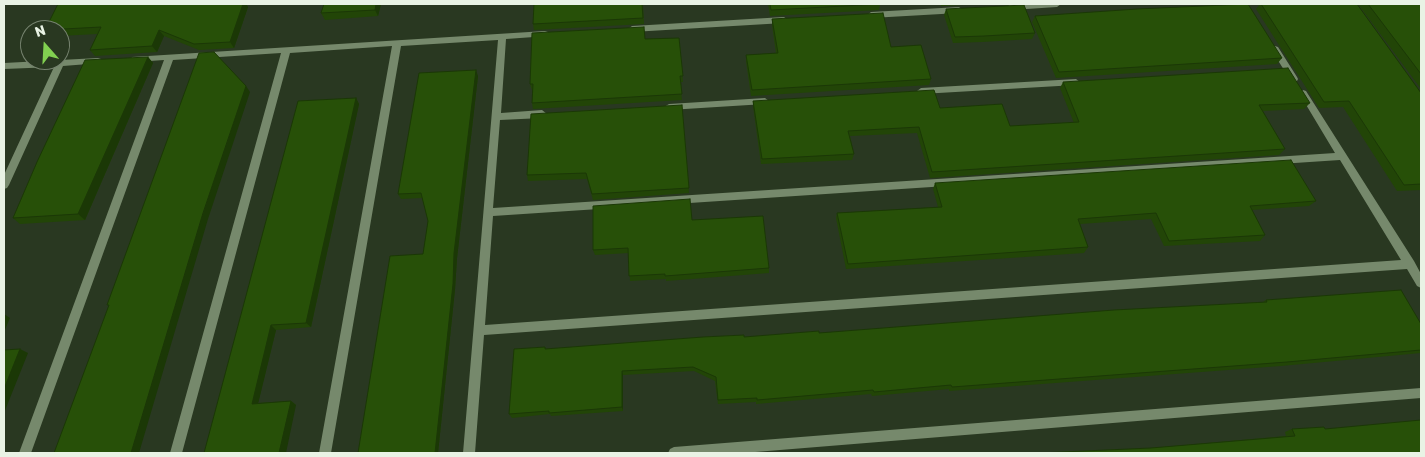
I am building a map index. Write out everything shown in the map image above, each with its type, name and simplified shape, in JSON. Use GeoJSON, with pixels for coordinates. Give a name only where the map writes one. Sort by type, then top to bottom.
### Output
{"type":"FeatureCollection","features":[{"type":"Feature","properties":{"kind":"street"},"geometry":{"type":"LineString","coordinates":[[998,7],[1057,4]]}},
{"type":"Feature","properties":{"kind":"street"},"geometry":{"type":"LineString","coordinates":[[859,16],[968,9]]}},
{"type":"Feature","properties":{"kind":"street"},"geometry":{"type":"LineString","coordinates":[[621,30],[790,20]]}},
{"type":"Feature","properties":{"kind":"street"},"geometry":{"type":"LineString","coordinates":[[124,59],[552,34]]}},
{"type":"Feature","properties":{"kind":"street"},"geometry":{"type":"LineString","coordinates":[[469,453],[502,37]]}},
{"type":"Feature","properties":{"kind":"street"},"geometry":{"type":"LineString","coordinates":[[325,453],[397,43]]}},
{"type":"Feature","properties":{"kind":"street"},"geometry":{"type":"LineString","coordinates":[[1272,44],[1282,69],[1342,156],[1421,283]]}},
{"type":"Feature","properties":{"kind":"street"},"geometry":{"type":"LineString","coordinates":[[176,453],[286,50]]}},
{"type":"Feature","properties":{"kind":"street"},"geometry":{"type":"LineString","coordinates":[[25,453],[170,57]]}},
{"type":"Feature","properties":{"kind":"street"},"geometry":{"type":"LineString","coordinates":[[70,62],[106,60]]}},
{"type":"Feature","properties":{"kind":"street"},"geometry":{"type":"LineString","coordinates":[[4,66],[20,65]]}},
{"type":"Feature","properties":{"kind":"street"},"geometry":{"type":"LineString","coordinates":[[4,185],[57,70]]}},
{"type":"Feature","properties":{"kind":"street"},"geometry":{"type":"LineString","coordinates":[[912,92],[1090,81]]}},
{"type":"Feature","properties":{"kind":"street"},"geometry":{"type":"LineString","coordinates":[[654,107],[773,100]]}},
{"type":"Feature","properties":{"kind":"street"},"geometry":{"type":"LineString","coordinates":[[496,117],[555,114]]}},
{"type":"Feature","properties":{"kind":"street"},"geometry":{"type":"LineString","coordinates":[[488,212],[1342,156]]}},
{"type":"Feature","properties":{"kind":"street"},"geometry":{"type":"LineString","coordinates":[[479,330],[1410,264]]}},
{"type":"Feature","properties":{"kind":"street"},"geometry":{"type":"LineString","coordinates":[[674,453],[1421,393]]}},
{"type":"Feature","properties":{"kind":"building"},"geometry":{"type":"Polygon","coordinates":[[[58,4],[243,4],[230,42],[194,44],[159,30],[152,46],[90,50],[101,27],[70,29],[70,20],[50,20],[58,4]]]}},
{"type":"Feature","properties":{"kind":"building"},"geometry":{"type":"Polygon","coordinates":[[[324,4],[376,4],[375,10],[321,13],[324,4]]]}},
{"type":"Feature","properties":{"kind":"building"},"geometry":{"type":"Polygon","coordinates":[[[534,4],[642,4],[643,18],[533,24],[534,4]]]}},
{"type":"Feature","properties":{"kind":"building"},"geometry":{"type":"Polygon","coordinates":[[[770,4],[880,4],[771,10],[770,4]]]}},
{"type":"Feature","properties":{"kind":"building"},"geometry":{"type":"Polygon","coordinates":[[[1248,4],[1282,58],[1059,72],[1035,16],[1137,9],[1248,4]]]}},
{"type":"Feature","properties":{"kind":"building"},"geometry":{"type":"Polygon","coordinates":[[[1261,4],[1357,4],[1421,93],[1421,184],[1404,185],[1349,101],[1324,102],[1261,4]]]}},
{"type":"Feature","properties":{"kind":"building"},"geometry":{"type":"Polygon","coordinates":[[[1368,4],[1421,4],[1421,74],[1368,4]]]}},
{"type":"Feature","properties":{"kind":"building"},"geometry":{"type":"Polygon","coordinates":[[[1024,5],[1035,33],[955,37],[946,9],[1024,5]]]}},
{"type":"Feature","properties":{"kind":"building"},"geometry":{"type":"Polygon","coordinates":[[[883,13],[891,47],[921,45],[931,79],[752,90],[746,55],[778,53],[772,19],[883,13]]]}},
{"type":"Feature","properties":{"kind":"building"},"geometry":{"type":"Polygon","coordinates":[[[644,27],[645,39],[679,38],[683,76],[680,76],[682,94],[532,103],[533,84],[530,84],[532,33],[644,27]]]}},
{"type":"Feature","properties":{"kind":"building"},"geometry":{"type":"Polygon","coordinates":[[[214,52],[246,86],[203,213],[131,453],[54,453],[199,53],[214,52]]]}},
{"type":"Feature","properties":{"kind":"building"},"geometry":{"type":"Polygon","coordinates":[[[148,57],[78,214],[13,218],[85,60],[148,57]]]}},
{"type":"Feature","properties":{"kind":"building"},"geometry":{"type":"Polygon","coordinates":[[[1288,68],[1310,103],[1259,105],[1285,149],[932,172],[919,127],[848,131],[854,154],[762,159],[753,101],[934,90],[940,108],[1002,104],[1010,126],[1079,122],[1063,82],[1288,68]]]}},
{"type":"Feature","properties":{"kind":"building"},"geometry":{"type":"Polygon","coordinates":[[[476,70],[454,253],[453,284],[435,453],[358,453],[390,256],[423,254],[428,221],[421,193],[398,194],[419,73],[476,70]]]}},
{"type":"Feature","properties":{"kind":"building"},"geometry":{"type":"Polygon","coordinates":[[[356,98],[306,323],[271,325],[252,404],[291,401],[279,453],[204,453],[298,101],[356,98]]]}},
{"type":"Feature","properties":{"kind":"building"},"geometry":{"type":"Polygon","coordinates":[[[682,105],[689,188],[592,194],[586,173],[527,175],[531,114],[682,105]]]}},
{"type":"Feature","properties":{"kind":"building"},"geometry":{"type":"Polygon","coordinates":[[[1291,160],[1316,201],[1250,206],[1265,235],[1169,241],[1156,213],[1078,219],[1088,247],[848,264],[837,213],[942,207],[935,183],[1291,160]]]}},
{"type":"Feature","properties":{"kind":"building"},"geometry":{"type":"Polygon","coordinates":[[[690,199],[692,220],[763,216],[769,268],[665,276],[665,274],[629,276],[628,248],[593,250],[593,206],[690,199]]]}},
{"type":"Feature","properties":{"kind":"building"},"geometry":{"type":"Polygon","coordinates":[[[1401,290],[1421,324],[1421,350],[1287,362],[952,387],[951,385],[874,392],[873,390],[757,400],[757,398],[718,400],[716,377],[693,367],[622,371],[622,407],[509,414],[514,349],[545,347],[545,349],[703,337],[744,335],[744,337],[819,331],[819,333],[1114,310],[1267,302],[1266,300],[1401,290]]]}},
{"type":"Feature","properties":{"kind":"building"},"geometry":{"type":"Polygon","coordinates":[[[20,349],[4,389],[4,350],[20,349]]]}},
{"type":"Feature","properties":{"kind":"building"},"geometry":{"type":"Polygon","coordinates":[[[1421,420],[1421,453],[1040,453],[1151,448],[1295,436],[1292,429],[1324,427],[1325,429],[1421,420]]]}}]}
